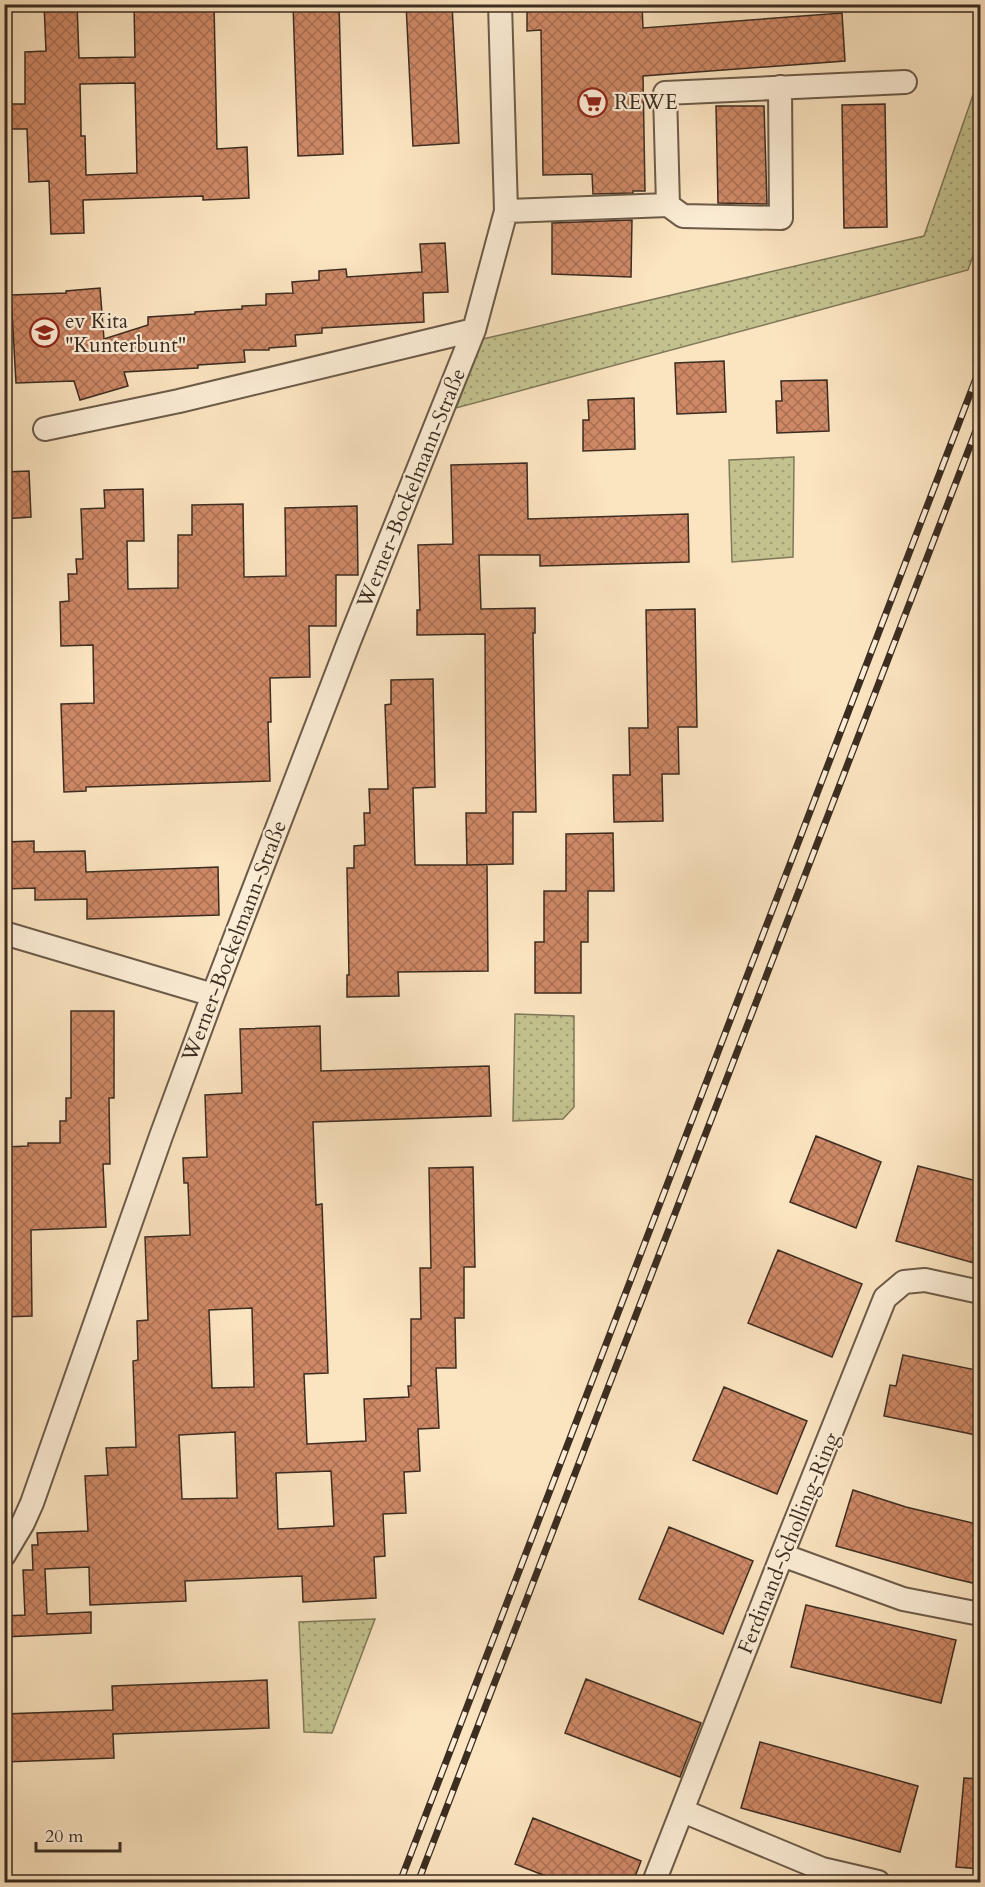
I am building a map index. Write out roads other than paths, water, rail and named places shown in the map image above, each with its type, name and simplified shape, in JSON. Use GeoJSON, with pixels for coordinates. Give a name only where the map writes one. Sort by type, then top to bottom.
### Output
{"type":"FeatureCollection","features":[{"type":"Feature","properties":{"kind":"street","name":"Werner-Bockelmann-Straße"},"geometry":{"type":"LineString","coordinates":[[4,1555],[32,1503],[213,995],[350,639],[474,330],[506,211],[500,4]]}},
{"type":"Feature","properties":{"kind":"street"},"geometry":{"type":"LineString","coordinates":[[668,205],[665,93],[905,82]]}},
{"type":"Feature","properties":{"kind":"street"},"geometry":{"type":"LineString","coordinates":[[506,211],[668,205],[683,216],[781,218],[780,87]]}},
{"type":"Feature","properties":{"kind":"street","name":"Werner-Bockelmann-Straße"},"geometry":{"type":"LineString","coordinates":[[45,429],[179,401],[474,330]]}},
{"type":"Feature","properties":{"kind":"street"},"geometry":{"type":"LineString","coordinates":[[4,933],[213,995]]}},
{"type":"Feature","properties":{"kind":"street","name":"Ferdinand-Scholling-Ring"},"geometry":{"type":"LineString","coordinates":[[654,1882],[885,1298],[904,1282],[925,1280],[981,1292]]}},
{"type":"Feature","properties":{"kind":"street"},"geometry":{"type":"LineString","coordinates":[[782,1555],[903,1599],[981,1614]]}},
{"type":"Feature","properties":{"kind":"street"},"geometry":{"type":"LineString","coordinates":[[683,1811],[822,1869],[878,1882]]}},
{"type":"Feature","properties":{"kind":"railway"},"geometry":{"type":"LineString","coordinates":[[400,1882],[980,368]]}},
{"type":"Feature","properties":{"kind":"railway"},"geometry":{"type":"LineString","coordinates":[[418,1882],[980,420]]}},
{"type":"Feature","properties":{"kind":"place","name":"REWE"},"geometry":{"type":"Point","coordinates":[593,102]}},
{"type":"Feature","properties":{"kind":"place","name":"ev Kita \"Kunterbunt\""},"geometry":{"type":"Point","coordinates":[44,333]}}]}
